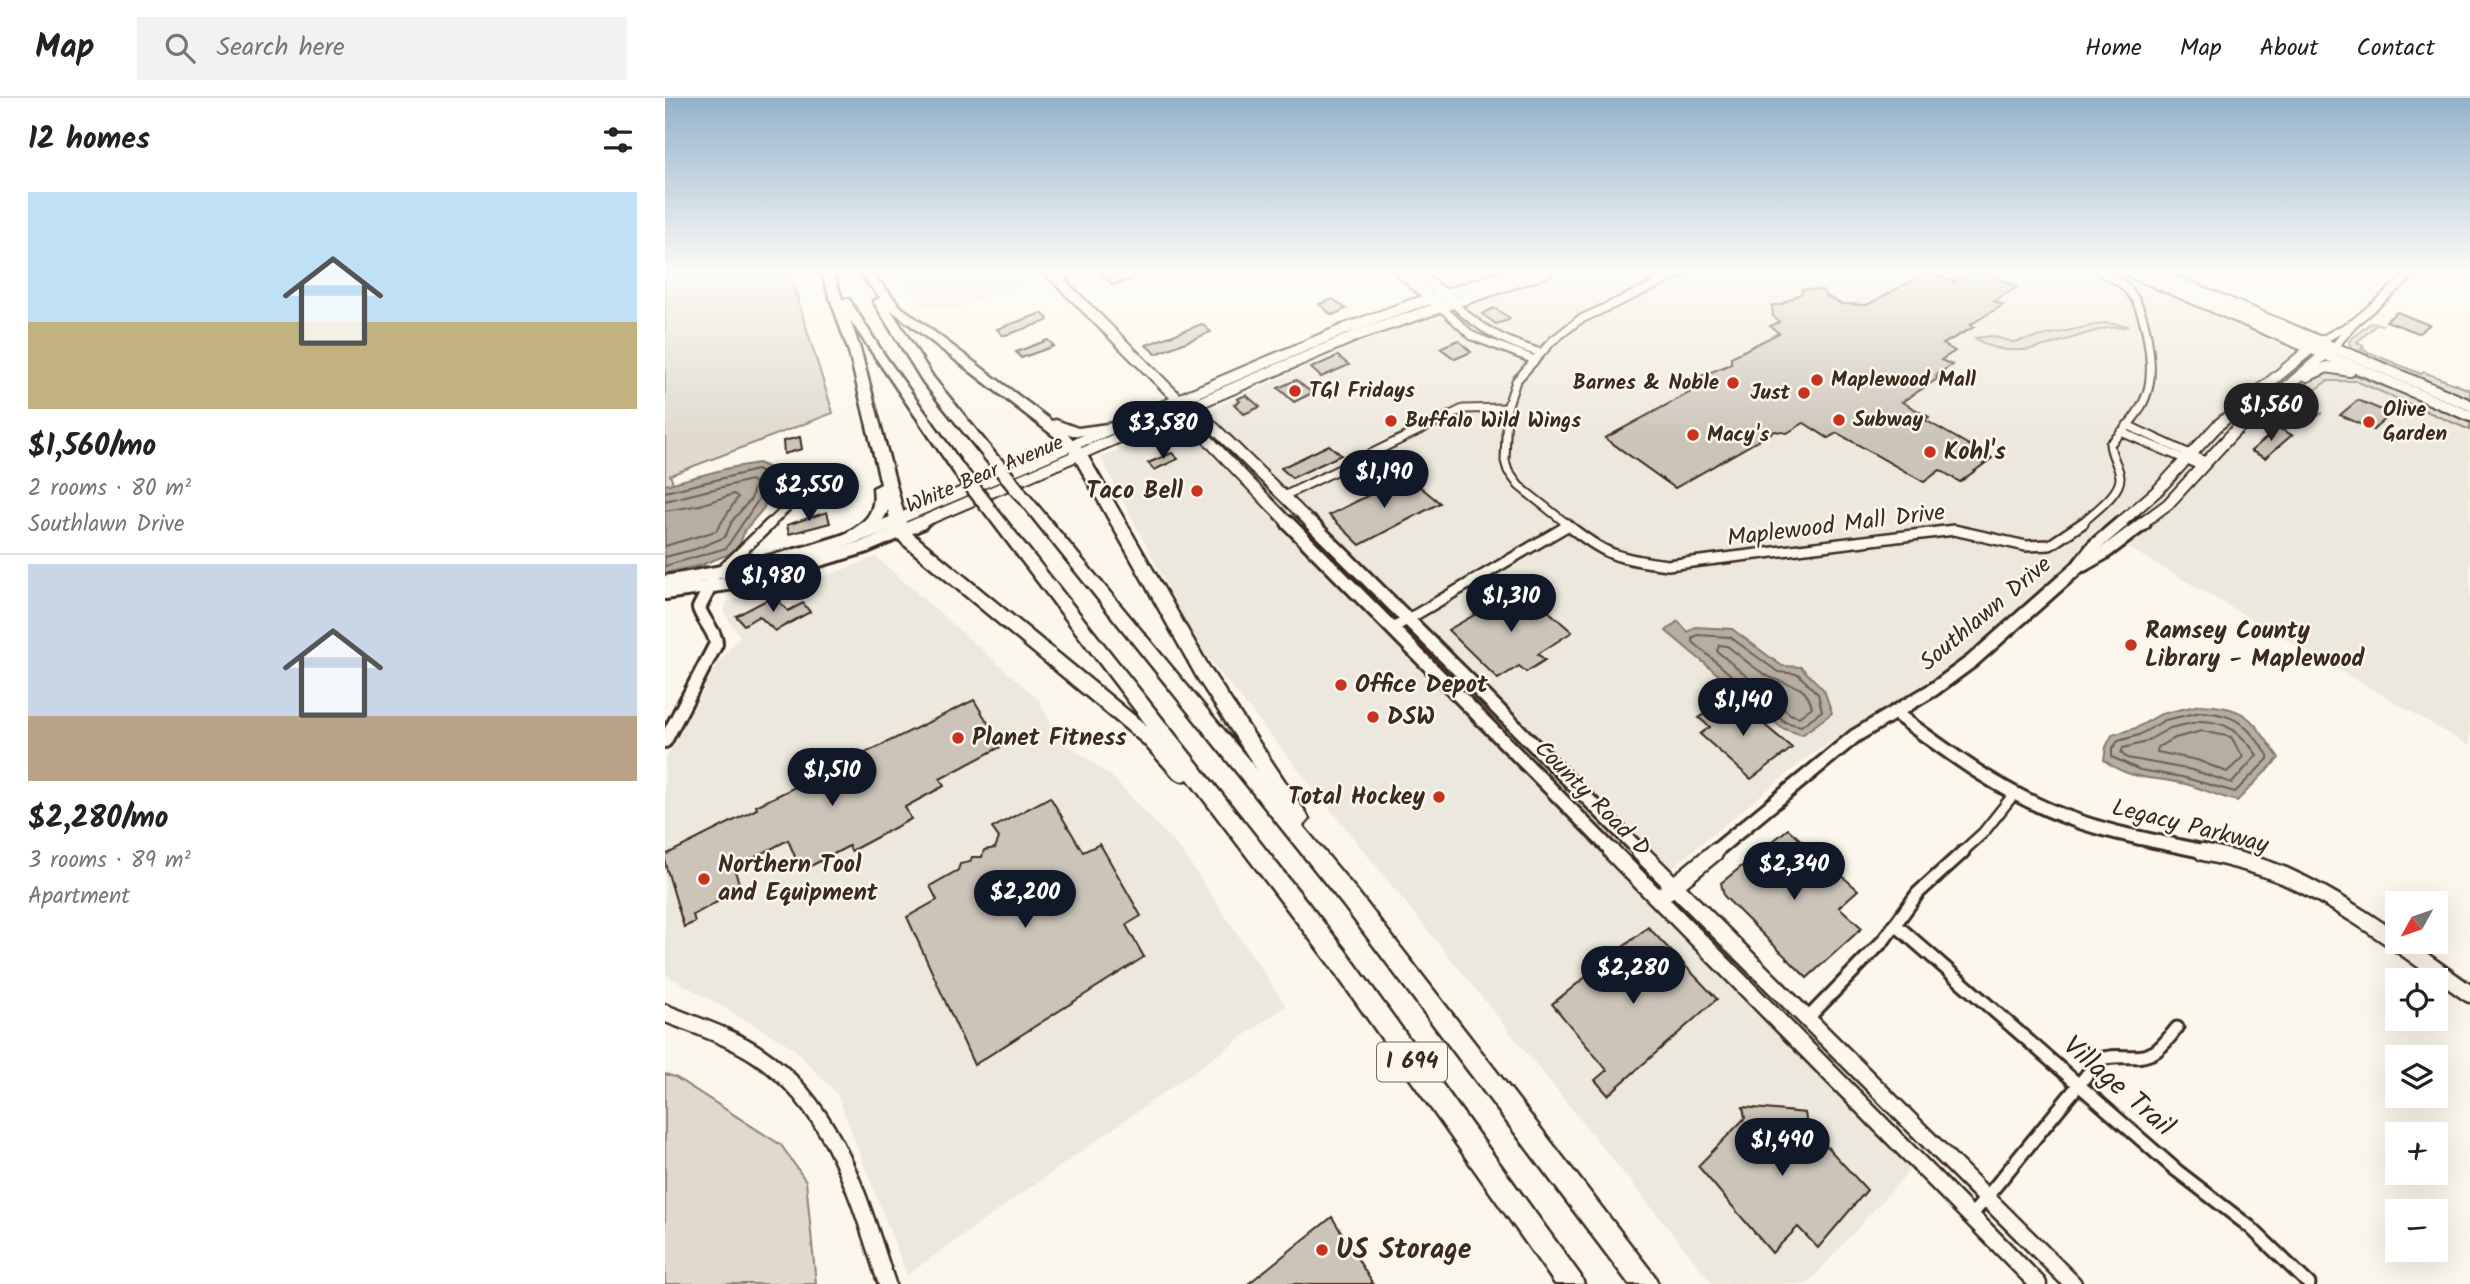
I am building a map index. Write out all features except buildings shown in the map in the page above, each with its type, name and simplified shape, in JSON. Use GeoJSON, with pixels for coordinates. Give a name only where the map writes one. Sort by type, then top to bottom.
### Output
{"type":"FeatureCollection","features":[{"type":"Feature","properties":{"kind":"highway"},"geometry":{"type":"LineString","coordinates":[[846,327],[899,526],[907,539],[1149,738],[1249,843]]}},
{"type":"Feature","properties":{"kind":"highway","name":"I 694"},"geometry":{"type":"LineString","coordinates":[[861,327],[962,474],[1337,957],[1571,1284]]}},
{"type":"Feature","properties":{"kind":"highway","name":"I 694"},"geometry":{"type":"LineString","coordinates":[[897,327],[928,379],[1350,898],[1645,1284]]}},
{"type":"Feature","properties":{"kind":"highway"},"geometry":{"type":"LineString","coordinates":[[920,327],[1076,449],[1204,674],[1350,898]]}},
{"type":"Feature","properties":{"kind":"highway"},"geometry":{"type":"LineString","coordinates":[[846,540],[871,524],[884,504],[873,458],[869,408]]}},
{"type":"Feature","properties":{"kind":"highway"},"geometry":{"type":"LineString","coordinates":[[1028,410],[1064,429],[1077,432],[1117,425]]}},
{"type":"Feature","properties":{"kind":"main road","name":"White Bear Avenue"},"geometry":{"type":"LineString","coordinates":[[1189,410],[1375,327]]}},
{"type":"Feature","properties":{"kind":"main road","name":"Southlawn Drive"},"geometry":{"type":"LineString","coordinates":[[2295,362],[2316,345]]}},
{"type":"Feature","properties":{"kind":"main road","name":"Southlawn Drive"},"geometry":{"type":"LineString","coordinates":[[2288,386],[2330,350]]}},
{"type":"Feature","properties":{"kind":"main road","name":"White Bear Avenue"},"geometry":{"type":"LineString","coordinates":[[1076,449],[1117,425]]}},
{"type":"Feature","properties":{"kind":"main road","name":"White Bear Avenue"},"geometry":{"type":"LineString","coordinates":[[717,575],[794,557],[899,526]]}},
{"type":"Feature","properties":{"kind":"main road","name":"Southlawn Drive"},"geometry":{"type":"LineString","coordinates":[[1659,898],[1675,886]]}},
{"type":"Feature","properties":{"kind":"main road","name":"County Road D"},"geometry":{"type":"LineString","coordinates":[[1675,886],[1807,1019]]}},
{"type":"Feature","properties":{"kind":"main road"},"geometry":{"type":"LineString","coordinates":[[1971,1216],[2038,1284]]}},
{"type":"Feature","properties":{"kind":"street","name":"County Road D"},"geometry":{"type":"LineString","coordinates":[[1106,327],[1189,410],[1200,414],[1284,496],[1675,886]]}},
{"type":"Feature","properties":{"kind":"street","name":"White Bear Avenue"},"geometry":{"type":"LineString","coordinates":[[1117,425],[1351,327]]}},
{"type":"Feature","properties":{"kind":"street"},"geometry":{"type":"LineString","coordinates":[[1464,327],[1472,335],[1538,356]]}},
{"type":"Feature","properties":{"kind":"street"},"geometry":{"type":"LineString","coordinates":[[1478,327],[1538,356]]}},
{"type":"Feature","properties":{"kind":"street","name":"Maplewood Mall Drive"},"geometry":{"type":"LineString","coordinates":[[1568,327],[1516,381],[1507,408],[1505,461],[1508,471],[1519,486],[1597,548],[1611,555],[1644,563],[1668,565],[1954,530],[2026,546],[2050,545],[2067,538],[2117,489],[2120,477],[2111,456],[2110,444],[2145,401],[2150,383],[2144,327]]}},
{"type":"Feature","properties":{"kind":"street"},"geometry":{"type":"LineString","coordinates":[[2261,327],[2330,350],[2470,405]]}},
{"type":"Feature","properties":{"kind":"street"},"geometry":{"type":"LineString","coordinates":[[2277,327],[2316,345]]}},
{"type":"Feature","properties":{"kind":"street","name":"Southlawn Drive"},"geometry":{"type":"LineString","coordinates":[[2316,345],[2346,327]]}},
{"type":"Feature","properties":{"kind":"street","name":"Southlawn Drive"},"geometry":{"type":"LineString","coordinates":[[2330,350],[2350,327]]}},
{"type":"Feature","properties":{"kind":"street"},"geometry":{"type":"LineString","coordinates":[[2270,331],[2293,347],[2295,362]]}},
{"type":"Feature","properties":{"kind":"street"},"geometry":{"type":"LineString","coordinates":[[2330,350],[2453,409]]}},
{"type":"Feature","properties":{"kind":"street","name":"Southlawn Drive"},"geometry":{"type":"LineString","coordinates":[[1675,886],[1855,736],[1956,674],[2077,568],[2094,546],[2158,490],[2218,425],[2295,362]]}},
{"type":"Feature","properties":{"kind":"street"},"geometry":{"type":"LineString","coordinates":[[2288,386],[2317,369],[2336,368],[2470,416]]}},
{"type":"Feature","properties":{"kind":"street","name":"Southlawn Drive"},"geometry":{"type":"LineString","coordinates":[[2077,568],[2104,553],[2168,504],[2233,433],[2288,386]]}},
{"type":"Feature","properties":{"kind":"street"},"geometry":{"type":"LineString","coordinates":[[1284,496],[1462,409],[1507,408]]}},
{"type":"Feature","properties":{"kind":"street","name":"County Road D"},"geometry":{"type":"LineString","coordinates":[[1189,410],[1188,419],[1201,433],[1971,1216]]}},
{"type":"Feature","properties":{"kind":"street","name":"White Bear Avenue"},"geometry":{"type":"LineString","coordinates":[[665,593],[709,588],[789,571],[1076,449],[1140,430],[1189,410]]}},
{"type":"Feature","properties":{"kind":"street"},"geometry":{"type":"LineString","coordinates":[[1140,430],[1178,424],[1201,433]]}},
{"type":"Feature","properties":{"kind":"street"},"geometry":{"type":"LineString","coordinates":[[2127,425],[2205,464]]}},
{"type":"Feature","properties":{"kind":"street"},"geometry":{"type":"LineString","coordinates":[[2121,432],[2189,456]]}},
{"type":"Feature","properties":{"kind":"street"},"geometry":{"type":"LineString","coordinates":[[665,741],[716,644],[716,637],[703,621],[699,608],[709,588],[717,575],[800,495]]}},
{"type":"Feature","properties":{"kind":"street"},"geometry":{"type":"LineString","coordinates":[[1393,628],[1567,526]]}},
{"type":"Feature","properties":{"kind":"street","name":"White Bear Avenue"},"geometry":{"type":"LineString","coordinates":[[665,582],[717,575]]}},
{"type":"Feature","properties":{"kind":"street","name":"Legacy Parkway"},"geometry":{"type":"LineString","coordinates":[[1895,713],[1973,770],[2014,794],[2084,823],[2237,861],[2293,880],[2347,910],[2470,994]]}},
{"type":"Feature","properties":{"kind":"street"},"geometry":{"type":"LineString","coordinates":[[1807,1019],[1883,941],[1918,893],[1983,833],[2014,794]]}},
{"type":"Feature","properties":{"kind":"street","name":"Village Trail"},"geometry":{"type":"LineString","coordinates":[[1895,924],[2176,1170],[2257,1234],[2309,1284]]}},
{"type":"Feature","properties":{"kind":"street"},"geometry":{"type":"LineString","coordinates":[[665,1013],[732,1041],[759,1056],[804,1094],[837,1143],[887,1284]]}},
{"type":"Feature","properties":{"kind":"street","name":"County Road D"},"geometry":{"type":"LineString","coordinates":[[1807,1019],[2073,1284]]}},
{"type":"Feature","properties":{"kind":"street"},"geometry":{"type":"LineString","coordinates":[[1971,1216],[2102,1058],[2114,1055],[2139,1056],[2154,1052],[2177,1028]]}},
{"type":"Feature","properties":{"kind":"shaded area"},"geometry":{"type":"Polygon","coordinates":[[[665,327],[806,327],[833,413],[670,475],[705,566],[665,572],[665,327]]]}},
{"type":"Feature","properties":{"kind":"shaded area"},"geometry":{"type":"Polygon","coordinates":[[[1401,327],[2251,327],[2308,352],[2323,354],[2470,416],[2470,746],[2105,534],[1953,665],[1808,757],[1663,875],[1653,890],[1918,1161],[1807,1284],[1713,1284],[1197,644],[1101,458],[1364,341],[1401,327]]]}},
{"type":"Feature","properties":{"kind":"shaded area"},"geometry":{"type":"Polygon","coordinates":[[[2084,327],[2118,327],[2023,350],[1990,346],[1975,338],[1991,336],[2013,342],[2084,327]]]}},
{"type":"Feature","properties":{"kind":"shaded area"},"geometry":{"type":"Polygon","coordinates":[[[2365,327],[2373,327],[2357,342],[2364,346],[2361,349],[2421,374],[2424,372],[2470,390],[2470,402],[2351,349],[2349,341],[2365,327]]]}},
{"type":"Feature","properties":{"kind":"shaded area"},"geometry":{"type":"Polygon","coordinates":[[[2319,373],[2350,373],[2470,420],[2470,430],[2356,381],[2327,381],[2300,402],[2306,405],[2304,408],[2317,415],[2322,413],[2318,416],[2287,401],[2319,373]]]}},
{"type":"Feature","properties":{"kind":"shaded area"},"geometry":{"type":"Polygon","coordinates":[[[876,557],[1039,700],[1058,738],[1111,776],[1181,850],[1286,1006],[907,1275],[837,1094],[792,1047],[665,974],[665,760],[718,663],[740,636],[724,613],[727,601],[809,582],[876,557]]]}},
{"type":"Feature","properties":{"kind":"shaded area"},"geometry":{"type":"Polygon","coordinates":[[[665,1074],[675,1077],[781,1145],[806,1181],[816,1284],[665,1284],[665,1074]]]}},
{"type":"Feature","properties":{"kind":"water"},"geometry":{"type":"Polygon","coordinates":[[[758,463],[770,468],[772,491],[763,509],[745,530],[739,546],[729,554],[701,565],[665,573],[665,485],[758,463]]]}},
{"type":"Feature","properties":{"kind":"water"},"geometry":{"type":"Polygon","coordinates":[[[1678,621],[1688,632],[1695,627],[1732,629],[1782,666],[1801,667],[1824,690],[1832,713],[1802,735],[1782,728],[1666,631],[1678,621]]]}},
{"type":"Feature","properties":{"kind":"water"},"geometry":{"type":"Polygon","coordinates":[[[2200,705],[2230,709],[2248,718],[2279,758],[2237,801],[2178,782],[2124,772],[2104,760],[2112,735],[2136,728],[2161,714],[2200,705]]]}},
{"type":"Feature","properties":{"kind":"place","name":"Maplewood Mall"},"geometry":{"type":"Point","coordinates":[1817,380]}},
{"type":"Feature","properties":{"kind":"place","name":"Barnes & Noble"},"geometry":{"type":"Point","coordinates":[1733,383]}},
{"type":"Feature","properties":{"kind":"place","name":"TGI Fridays"},"geometry":{"type":"Point","coordinates":[1295,391]}},
{"type":"Feature","properties":{"kind":"place","name":"Just"},"geometry":{"type":"Point","coordinates":[1804,393]}},
{"type":"Feature","properties":{"kind":"place","name":"Subway"},"geometry":{"type":"Point","coordinates":[1839,420]}},
{"type":"Feature","properties":{"kind":"place","name":"Buffalo Wild Wings"},"geometry":{"type":"Point","coordinates":[1391,421]}},
{"type":"Feature","properties":{"kind":"place","name":"Olive Garden"},"geometry":{"type":"Point","coordinates":[2369,422]}},
{"type":"Feature","properties":{"kind":"place","name":"Macy's"},"geometry":{"type":"Point","coordinates":[1693,435]}},
{"type":"Feature","properties":{"kind":"place","name":"Kohl's"},"geometry":{"type":"Point","coordinates":[1930,452]}},
{"type":"Feature","properties":{"kind":"place","name":"Taco Bell"},"geometry":{"type":"Point","coordinates":[1197,491]}},
{"type":"Feature","properties":{"kind":"place","name":"Ramsey County Library - Maplewood"},"geometry":{"type":"Point","coordinates":[2131,645]}},
{"type":"Feature","properties":{"kind":"place","name":"Office Depot"},"geometry":{"type":"Point","coordinates":[1341,685]}},
{"type":"Feature","properties":{"kind":"place","name":"DSW"},"geometry":{"type":"Point","coordinates":[1373,717]}},
{"type":"Feature","properties":{"kind":"place","name":"Planet Fitness"},"geometry":{"type":"Point","coordinates":[958,738]}},
{"type":"Feature","properties":{"kind":"place","name":"Total Hockey"},"geometry":{"type":"Point","coordinates":[1439,797]}},
{"type":"Feature","properties":{"kind":"place","name":"Northern Tool and Equipment"},"geometry":{"type":"Point","coordinates":[704,879]}},
{"type":"Feature","properties":{"kind":"place","name":"US Storage"},"geometry":{"type":"Point","coordinates":[1322,1250]}}]}
